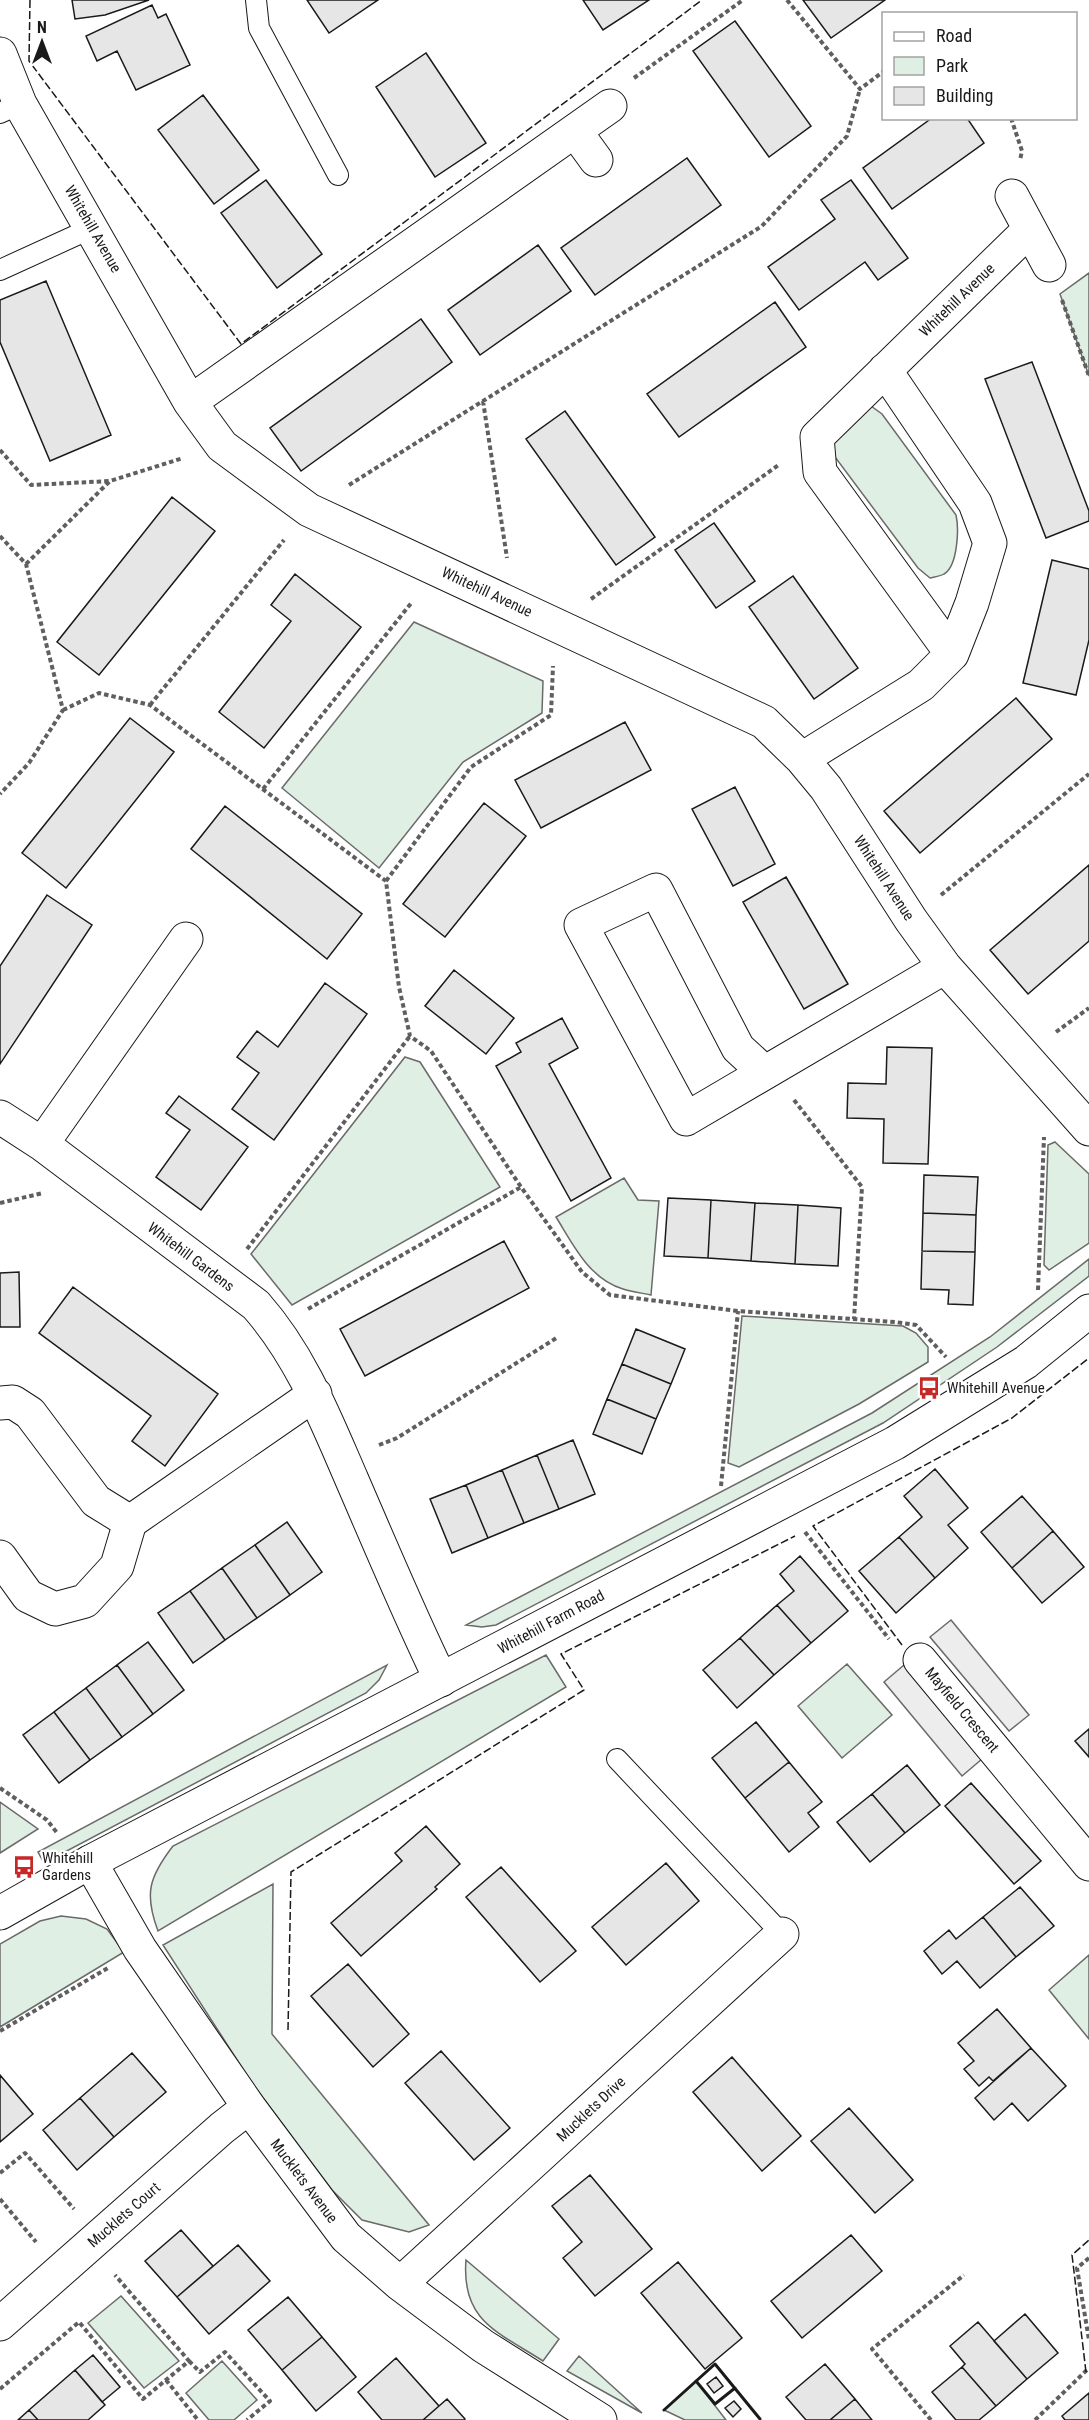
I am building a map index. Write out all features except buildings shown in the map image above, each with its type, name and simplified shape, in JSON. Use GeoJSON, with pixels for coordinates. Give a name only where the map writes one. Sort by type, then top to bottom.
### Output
{"type":"FeatureCollection","features":[{"type":"Feature","properties":{"kind":"street","name":"Whitehill Avenue"},"geometry":{"type":"LineString","coordinates":[[0,54],[10,108],[92,228],[190,402],[222,446],[309,510],[764,722],[802,759],[826,788],[911,920],[945,967],[1089,1129]]}},
{"type":"Feature","properties":{"kind":"street"},"geometry":{"type":"LineString","coordinates":[[190,402],[610,106]]}},
{"type":"Feature","properties":{"kind":"street"},"geometry":{"type":"LineString","coordinates":[[575,131],[596,160]]}},
{"type":"Feature","properties":{"kind":"street"},"geometry":{"type":"LineString","coordinates":[[1012,196],[1049,265]]}},
{"type":"Feature","properties":{"kind":"street","name":"Whitehill Avenue"},"geometry":{"type":"LineString","coordinates":[[952,654],[820,472],[817,437],[1029,230]]}},
{"type":"Feature","properties":{"kind":"street"},"geometry":{"type":"LineString","coordinates":[[802,759],[921,685],[952,654],[972,603],[990,543],[975,504],[885,370]]}},
{"type":"Feature","properties":{"kind":"street"},"geometry":{"type":"LineString","coordinates":[[764,1072],[738,1048],[656,890],[581,925],[686,1119],[945,967]]}},
{"type":"Feature","properties":{"kind":"street"},"geometry":{"type":"LineString","coordinates":[[42,1144],[186,939]]}},
{"type":"Feature","properties":{"kind":"street","name":"Whitehill Gardens"},"geometry":{"type":"LineString","coordinates":[[0,1117],[42,1144],[256,1305],[276,1327],[315,1394],[421,1640],[441,1680]]}},
{"type":"Feature","properties":{"kind":"street","name":"Whitehill Farm Road"},"geometry":{"type":"LineString","coordinates":[[0,1913],[90,1862],[895,1443],[1026,1362],[1089,1311]]}},
{"type":"Feature","properties":{"kind":"street"},"geometry":{"type":"LineString","coordinates":[[0,1557],[28,1596],[55,1609],[85,1600],[117,1566],[130,1522],[315,1394]]}},
{"type":"Feature","properties":{"kind":"street"},"geometry":{"type":"LineString","coordinates":[[0,1403],[13,1401],[30,1413],[96,1501],[130,1522]]}},
{"type":"Feature","properties":{"kind":"street","name":"Mayfield Crescent"},"geometry":{"type":"LineString","coordinates":[[920,1660],[1089,1864]]}},
{"type":"Feature","properties":{"kind":"street","name":"Mucklets Avenue"},"geometry":{"type":"LineString","coordinates":[[90,1862],[140,1949],[249,2107],[346,2237],[400,2284],[483,2346],[595,2419]]}},
{"type":"Feature","properties":{"kind":"street","name":"Mucklets Drive"},"geometry":{"type":"LineString","coordinates":[[400,2284],[782,1934]]}},
{"type":"Feature","properties":{"kind":"street","name":"Mucklets Court"},"geometry":{"type":"LineString","coordinates":[[0,2324],[249,2107]]}},
{"type":"Feature","properties":{"kind":"lane"},"geometry":{"type":"LineString","coordinates":[[256,0],[259,28],[338,175]]}},
{"type":"Feature","properties":{"kind":"lane"},"geometry":{"type":"LineString","coordinates":[[0,270],[92,228]]}},
{"type":"Feature","properties":{"kind":"lane"},"geometry":{"type":"LineString","coordinates":[[617,1759],[782,1934]]}},
{"type":"Feature","properties":{"kind":"path"},"geometry":{"type":"LineString","coordinates":[[610,106],[628,82],[743,0]]}},
{"type":"Feature","properties":{"kind":"path"},"geometry":{"type":"LineString","coordinates":[[787,0],[860,89]]}},
{"type":"Feature","properties":{"kind":"path"},"geometry":{"type":"LineString","coordinates":[[150,705],[309,510],[762,226],[847,136],[860,89],[882,72]]}},
{"type":"Feature","properties":{"kind":"path"},"geometry":{"type":"LineString","coordinates":[[1049,265],[1089,376]]}},
{"type":"Feature","properties":{"kind":"path"},"geometry":{"type":"LineString","coordinates":[[483,402],[514,605]]}},
{"type":"Feature","properties":{"kind":"path"},"geometry":{"type":"LineString","coordinates":[[0,450],[31,485],[110,481],[222,446]]}},
{"type":"Feature","properties":{"kind":"path"},"geometry":{"type":"LineString","coordinates":[[26,564],[110,481]]}},
{"type":"Feature","properties":{"kind":"path"},"geometry":{"type":"LineString","coordinates":[[0,536],[26,564],[63,710]]}},
{"type":"Feature","properties":{"kind":"path"},"geometry":{"type":"LineString","coordinates":[[262,789],[438,569]]}},
{"type":"Feature","properties":{"kind":"path"},"geometry":{"type":"LineString","coordinates":[[0,794],[29,763],[63,710],[99,693],[150,705],[386,881],[399,987],[410,1036],[431,1051],[521,1187],[582,1272],[610,1294],[738,1311],[916,1325],[946,1357]]}},
{"type":"Feature","properties":{"kind":"path"},"geometry":{"type":"LineString","coordinates":[[911,920],[1089,774]]}},
{"type":"Feature","properties":{"kind":"path"},"geometry":{"type":"LineString","coordinates":[[223,1280],[410,1036]]}},
{"type":"Feature","properties":{"kind":"path"},"geometry":{"type":"LineString","coordinates":[[764,1072],[781,1083],[862,1187],[854,1319]]}},
{"type":"Feature","properties":{"kind":"path"},"geometry":{"type":"LineString","coordinates":[[1038,1290],[1045,1126],[1062,1098]]}},
{"type":"Feature","properties":{"kind":"path"},"geometry":{"type":"LineString","coordinates":[[276,1327],[521,1187]]}},
{"type":"Feature","properties":{"kind":"path"},"geometry":{"type":"LineString","coordinates":[[721,1486],[738,1311]]}},
{"type":"Feature","properties":{"kind":"path"},"geometry":{"type":"LineString","coordinates":[[343,1459],[397,1438],[558,1337]]}},
{"type":"Feature","properties":{"kind":"path","name":"Mayfield Crescent"},"geometry":{"type":"LineString","coordinates":[[762,1513],[774,1538],[798,1524],[902,1654],[920,1660]]}},
{"type":"Feature","properties":{"kind":"path"},"geometry":{"type":"LineString","coordinates":[[0,1788],[47,1820],[58,1834]]}},
{"type":"Feature","properties":{"kind":"path"},"geometry":{"type":"LineString","coordinates":[[0,2031],[140,1949]]}},
{"type":"Feature","properties":{"kind":"path"},"geometry":{"type":"LineString","coordinates":[[0,2173],[25,2153],[200,2372],[225,2352],[270,2401],[247,2420]]}},
{"type":"Feature","properties":{"kind":"path"},"geometry":{"type":"LineString","coordinates":[[0,2199],[61,2270]]}},
{"type":"Feature","properties":{"kind":"path"},"geometry":{"type":"LineString","coordinates":[[1089,2258],[1077,2268],[1089,2340]]}},
{"type":"Feature","properties":{"kind":"path"},"geometry":{"type":"LineString","coordinates":[[932,2420],[872,2349],[964,2275]]}},
{"type":"Feature","properties":{"kind":"path"},"geometry":{"type":"LineString","coordinates":[[0,2389],[79,2322],[143,2399],[189,2361]]}},
{"type":"Feature","properties":{"kind":"path"},"geometry":{"type":"LineString","coordinates":[[1035,2420],[1089,2368]]}},
{"type":"Feature","properties":{"kind":"path"},"geometry":{"type":"LineString","coordinates":[[166,2380],[198,2420]]}},
{"type":"Feature","properties":{"kind":"green space"},"geometry":{"type":"Polygon","coordinates":[[[1089,273],[1089,376],[1060,294],[1089,273]]]}},
{"type":"Feature","properties":{"kind":"green space"},"geometry":{"type":"Polygon","coordinates":[[[871,406],[882,414],[956,515],[955,555],[949,570],[943,575],[930,578],[918,568],[835,457],[829,434],[871,406]]]}},
{"type":"Feature","properties":{"kind":"green space"},"geometry":{"type":"Polygon","coordinates":[[[414,622],[543,681],[542,713],[463,762],[379,868],[282,788],[414,622]]]}},
{"type":"Feature","properties":{"kind":"green space"},"geometry":{"type":"Polygon","coordinates":[[[405,1057],[420,1062],[500,1187],[292,1305],[251,1254],[405,1057]]]}},
{"type":"Feature","properties":{"kind":"green space"},"geometry":{"type":"Polygon","coordinates":[[[1055,1142],[1089,1174],[1089,1243],[1049,1270],[1044,1265],[1048,1145],[1055,1142]]]}},
{"type":"Feature","properties":{"kind":"green space"},"geometry":{"type":"Polygon","coordinates":[[[624,1178],[638,1200],[659,1201],[651,1295],[611,1284],[591,1269],[556,1217],[624,1178]]]}},
{"type":"Feature","properties":{"kind":"green space"},"geometry":{"type":"Polygon","coordinates":[[[1089,1259],[1089,1276],[997,1347],[883,1423],[496,1625],[482,1627],[466,1625],[872,1413],[990,1337],[1089,1259]]]}},
{"type":"Feature","properties":{"kind":"green space"},"geometry":{"type":"Polygon","coordinates":[[[742,1316],[903,1326],[916,1333],[928,1347],[928,1362],[859,1404],[739,1467],[728,1463],[742,1316]]]}},
{"type":"Feature","properties":{"kind":"green space"},"geometry":{"type":"Polygon","coordinates":[[[546,1655],[566,1687],[158,1931],[151,1906],[151,1886],[159,1867],[173,1846],[546,1655]]]}},
{"type":"Feature","properties":{"kind":"green space"},"geometry":{"type":"Polygon","coordinates":[[[847,1664],[892,1715],[842,1758],[798,1706],[847,1664]]]}},
{"type":"Feature","properties":{"kind":"green space"},"geometry":{"type":"Polygon","coordinates":[[[387,1665],[379,1680],[366,1693],[44,1863],[38,1852],[387,1665]]]}},
{"type":"Feature","properties":{"kind":"green space"},"geometry":{"type":"Polygon","coordinates":[[[0,1802],[38,1829],[0,1853],[0,1802]]]}},
{"type":"Feature","properties":{"kind":"green space"},"geometry":{"type":"Polygon","coordinates":[[[273,1884],[272,2034],[429,2225],[409,2232],[362,2220],[332,2190],[252,2083],[163,1945],[273,1884]]]}},
{"type":"Feature","properties":{"kind":"green space"},"geometry":{"type":"Polygon","coordinates":[[[61,1916],[86,1919],[107,1929],[124,1952],[0,2027],[0,1944],[40,1921],[61,1916]]]}},
{"type":"Feature","properties":{"kind":"green space"},"geometry":{"type":"Polygon","coordinates":[[[1089,1955],[1089,2039],[1049,1990],[1089,1955]]]}},
{"type":"Feature","properties":{"kind":"green space"},"geometry":{"type":"Polygon","coordinates":[[[466,2260],[559,2339],[543,2361],[498,2332],[476,2311],[466,2281],[466,2260]]]}},
{"type":"Feature","properties":{"kind":"green space"},"geometry":{"type":"Polygon","coordinates":[[[121,2296],[179,2361],[144,2388],[88,2323],[121,2296]]]}},
{"type":"Feature","properties":{"kind":"green space"},"geometry":{"type":"Polygon","coordinates":[[[579,2356],[642,2413],[567,2371],[579,2356]]]}},
{"type":"Feature","properties":{"kind":"green space"},"geometry":{"type":"Polygon","coordinates":[[[222,2361],[257,2400],[234,2420],[209,2420],[186,2393],[222,2361]]]}},
{"type":"Feature","properties":{"kind":"green space"},"geometry":{"type":"Polygon","coordinates":[[[696,2381],[726,2420],[685,2420],[664,2410],[696,2381]]]}},
{"type":"Feature","properties":{"kind":"shaded area"},"geometry":{"type":"Polygon","coordinates":[[[951,1620],[1029,1715],[1009,1731],[930,1637],[951,1620]]]}},
{"type":"Feature","properties":{"kind":"shaded area"},"geometry":{"type":"Polygon","coordinates":[[[904,1665],[982,1759],[962,1776],[884,1682],[904,1665]]]}},
{"type":"Feature","properties":{"kind":"fence"},"geometry":{"type":"LineString","coordinates":[[30,0],[29,61],[241,344],[702,0]]}},
{"type":"Feature","properties":{"kind":"fence"},"geometry":{"type":"LineString","coordinates":[[902,1645],[813,1526],[1012,1418],[1089,1358]]}},
{"type":"Feature","properties":{"kind":"fence"},"geometry":{"type":"LineString","coordinates":[[288,2030],[291,1872],[584,1690],[561,1654],[795,1536]]}},
{"type":"Feature","properties":{"kind":"fence"},"geometry":{"type":"LineString","coordinates":[[1086,2372],[1072,2255],[1089,2240]]}},
{"type":"Feature","properties":{"kind":"wall"},"geometry":{"type":"LineString","coordinates":[[664,2410],[715,2364],[760,2419]]}},
{"type":"Feature","properties":{"kind":"wall"},"geometry":{"type":"LineString","coordinates":[[696,2381],[715,2404],[735,2388]]}},
{"type":"Feature","properties":{"kind":"place","name":"Whitehill Avenue"},"geometry":{"type":"Point","coordinates":[929,1388]}},
{"type":"Feature","properties":{"kind":"place","name":"Whitehill Gardens"},"geometry":{"type":"Point","coordinates":[24,1867]}}]}
